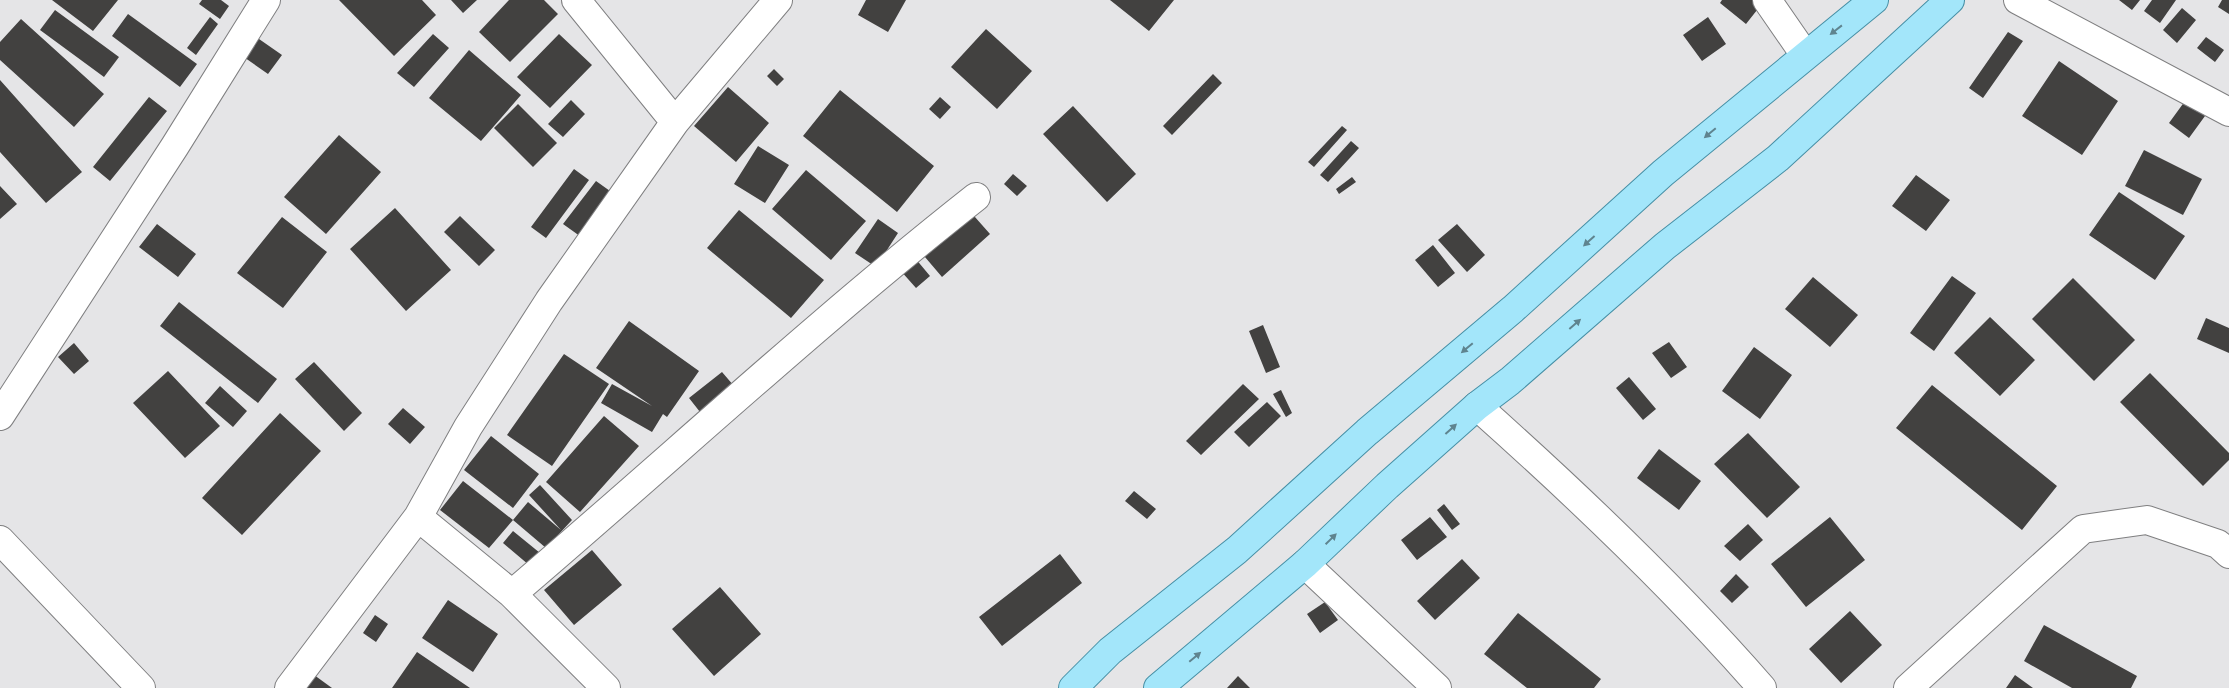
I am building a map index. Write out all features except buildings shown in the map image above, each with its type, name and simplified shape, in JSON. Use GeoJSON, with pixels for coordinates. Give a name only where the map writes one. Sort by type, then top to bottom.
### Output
{"type":"FeatureCollection","features":[{"type":"Feature","properties":{"kind":"main road"},"geometry":{"type":"LineString","coordinates":[[1073,688],[1110,651],[1237,550],[1366,432],[1513,310],[1663,172],[1874,0]]}},
{"type":"Feature","properties":{"kind":"main road"},"geometry":{"type":"LineString","coordinates":[[1158,688],[1305,564],[1387,486],[1477,406],[1517,375],[1665,246],[1778,158],[1950,0]]}},
{"type":"Feature","properties":{"kind":"street"},"geometry":{"type":"LineString","coordinates":[[0,416],[175,146],[266,0]]}},
{"type":"Feature","properties":{"kind":"street"},"geometry":{"type":"LineString","coordinates":[[576,0],[675,122]]}},
{"type":"Feature","properties":{"kind":"street"},"geometry":{"type":"LineString","coordinates":[[289,688],[418,517],[468,427],[549,301],[675,122],[778,0]]}},
{"type":"Feature","properties":{"kind":"street"},"geometry":{"type":"LineString","coordinates":[[1767,0],[1805,55]]}},
{"type":"Feature","properties":{"kind":"street"},"geometry":{"type":"LineString","coordinates":[[2018,0],[2229,112]]}},
{"type":"Feature","properties":{"kind":"street"},"geometry":{"type":"LineString","coordinates":[[512,594],[632,492],[890,265],[976,197]]}},
{"type":"Feature","properties":{"kind":"street"},"geometry":{"type":"LineString","coordinates":[[1477,406],[1582,500],[1707,625],[1762,688]]}},
{"type":"Feature","properties":{"kind":"street"},"geometry":{"type":"LineString","coordinates":[[418,517],[512,594],[606,688]]}},
{"type":"Feature","properties":{"kind":"street"},"geometry":{"type":"LineString","coordinates":[[1908,688],[2083,529],[2148,520],[2218,544],[2229,554]]}},
{"type":"Feature","properties":{"kind":"street"},"geometry":{"type":"LineString","coordinates":[[0,540],[141,688]]}},
{"type":"Feature","properties":{"kind":"street"},"geometry":{"type":"LineString","coordinates":[[1305,564],[1437,688]]}}]}
